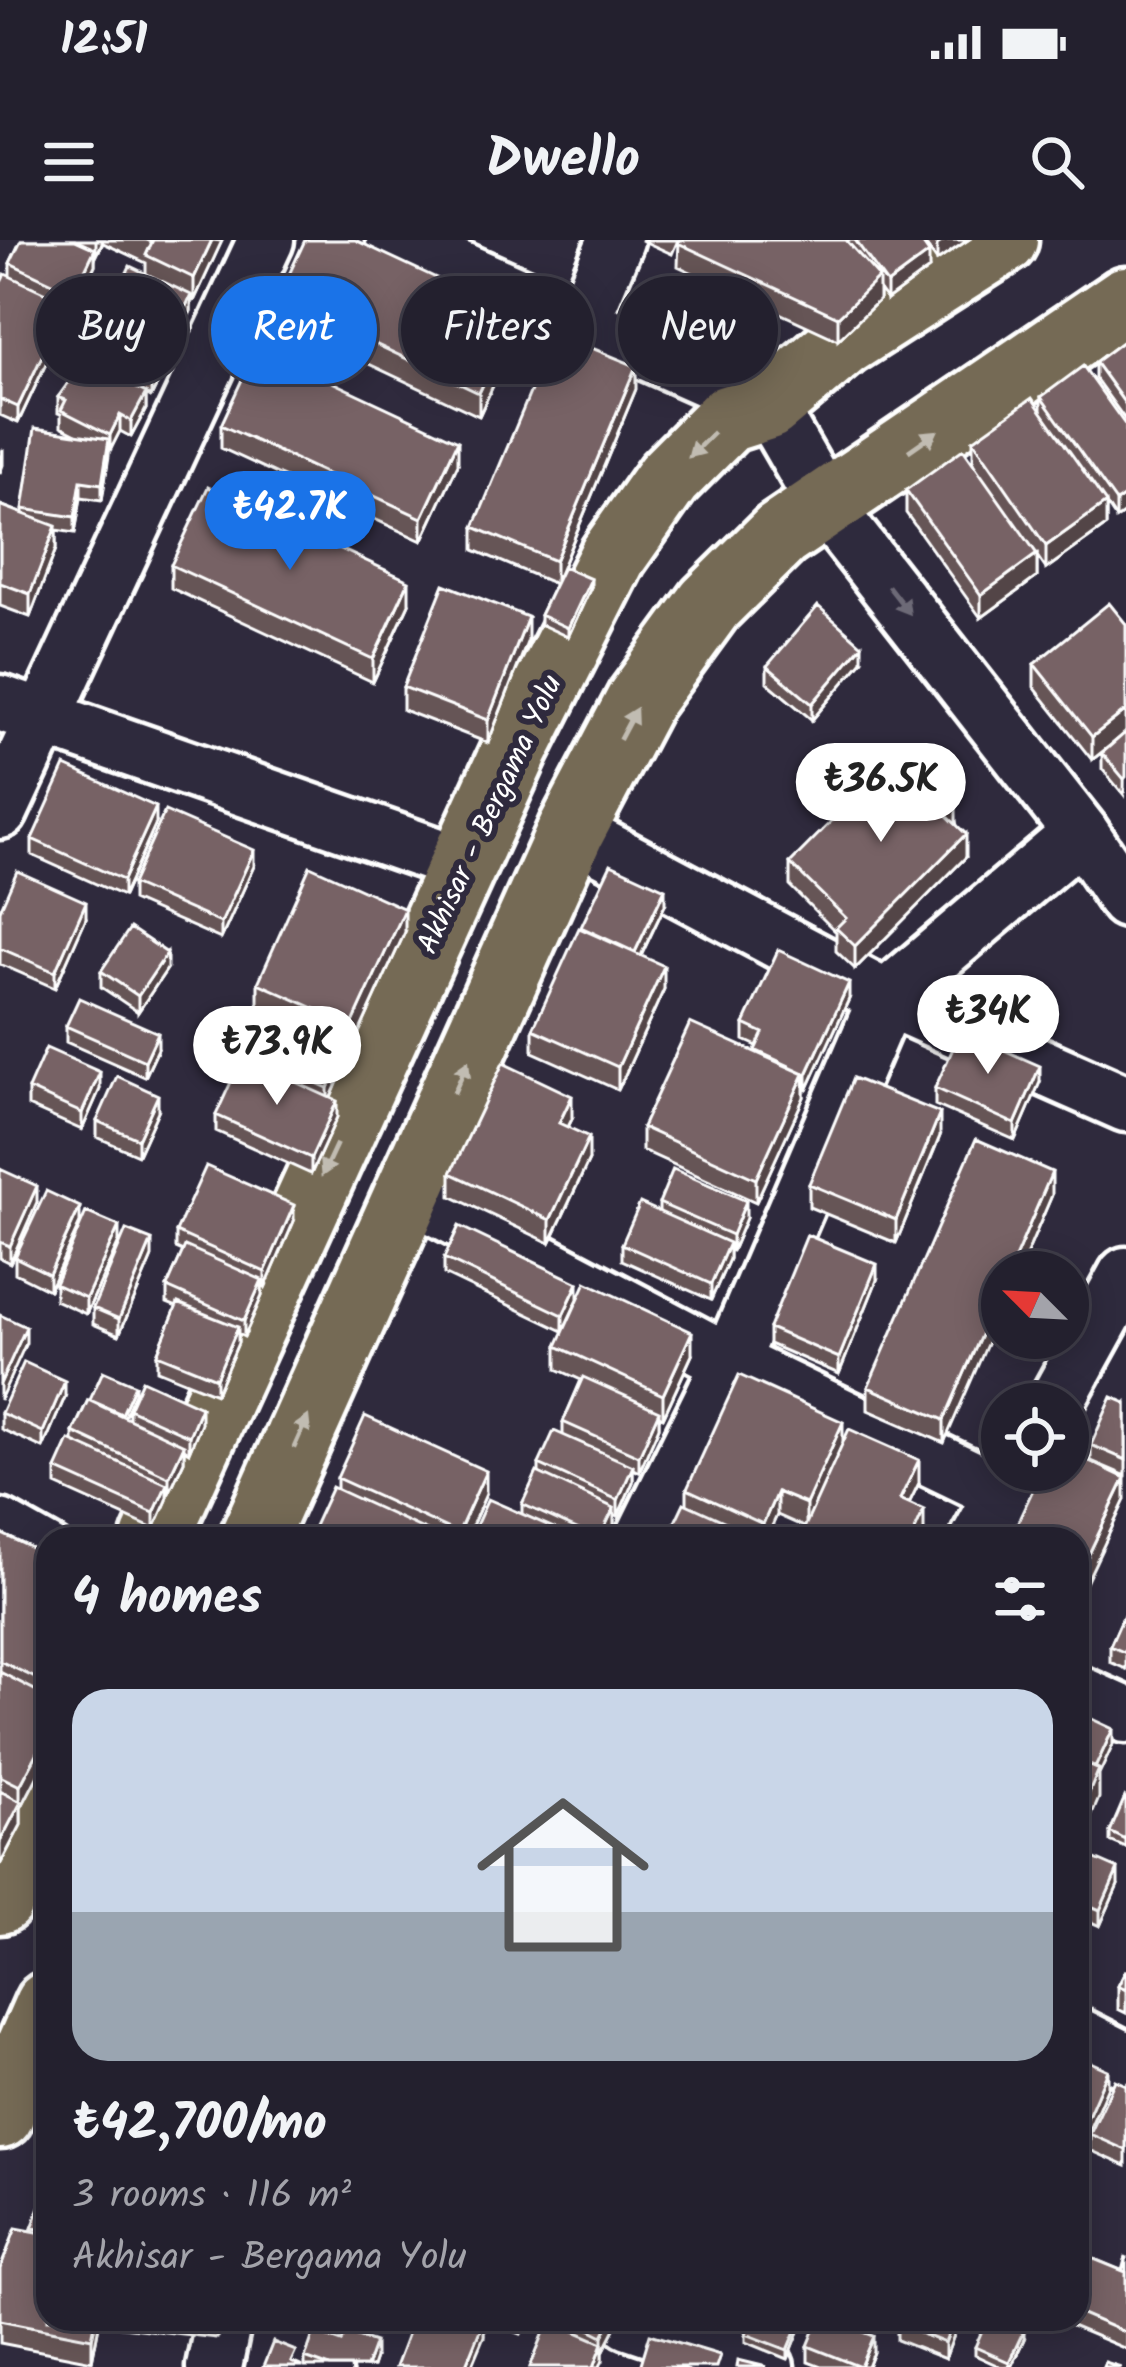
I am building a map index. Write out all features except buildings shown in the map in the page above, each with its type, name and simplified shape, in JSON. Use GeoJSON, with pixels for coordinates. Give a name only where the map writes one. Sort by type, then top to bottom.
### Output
{"type":"FeatureCollection","features":[{"type":"Feature","properties":{"kind":"main road","name":"Akhisar - Bergama Yolu"},"geometry":{"type":"LineString","coordinates":[[161,1527],[516,748],[613,556],[668,478],[727,419],[768,406],[843,343],[1004,240]]}},
{"type":"Feature","properties":{"kind":"main road"},"geometry":{"type":"LineString","coordinates":[[258,1527],[571,831],[640,700],[710,604],[780,536],[1126,300]]}},
{"type":"Feature","properties":{"kind":"main road"},"geometry":{"type":"LineString","coordinates":[[0,1900],[36,1815]]}},
{"type":"Feature","properties":{"kind":"main road"},"geometry":{"type":"LineString","coordinates":[[0,2115],[36,2032]]}},
{"type":"Feature","properties":{"kind":"street"},"geometry":{"type":"LineString","coordinates":[[0,811],[22,713],[266,240]]}},
{"type":"Feature","properties":{"kind":"street"},"geometry":{"type":"LineString","coordinates":[[394,240],[475,276]]}},
{"type":"Feature","properties":{"kind":"street"},"geometry":{"type":"LineString","coordinates":[[594,292],[616,240]]}},
{"type":"Feature","properties":{"kind":"street"},"geometry":{"type":"LineString","coordinates":[[594,329],[768,406],[827,508],[1081,833],[1126,900]]}},
{"type":"Feature","properties":{"kind":"street"},"geometry":{"type":"LineString","coordinates":[[22,713],[464,866]]}},
{"type":"Feature","properties":{"kind":"street"},"geometry":{"type":"LineString","coordinates":[[571,831],[886,998],[1126,1104]]}},
{"type":"Feature","properties":{"kind":"street"},"geometry":{"type":"LineString","coordinates":[[650,1527],[730,1362],[886,998],[1081,833]]}},
{"type":"Feature","properties":{"kind":"street"},"geometry":{"type":"LineString","coordinates":[[410,1193],[999,1501]]}},
{"type":"Feature","properties":{"kind":"street"},"geometry":{"type":"LineString","coordinates":[[1071,1383],[1114,1330],[1126,1275]]}},
{"type":"Feature","properties":{"kind":"street"},"geometry":{"type":"LineString","coordinates":[[0,1528],[36,1548]]}},
{"type":"Feature","properties":{"kind":"street"},"geometry":{"type":"LineString","coordinates":[[1089,1699],[1126,1715]]}},
{"type":"Feature","properties":{"kind":"street"},"geometry":{"type":"LineString","coordinates":[[1089,2042],[1126,2060]]}},
{"type":"Feature","properties":{"kind":"street"},"geometry":{"type":"LineString","coordinates":[[214,2367],[222,2331]]}},
{"type":"Feature","properties":{"kind":"street"},"geometry":{"type":"LineString","coordinates":[[382,2367],[393,2331]]}},
{"type":"Feature","properties":{"kind":"street"},"geometry":{"type":"LineString","coordinates":[[623,2336],[766,2367]]}}]}
